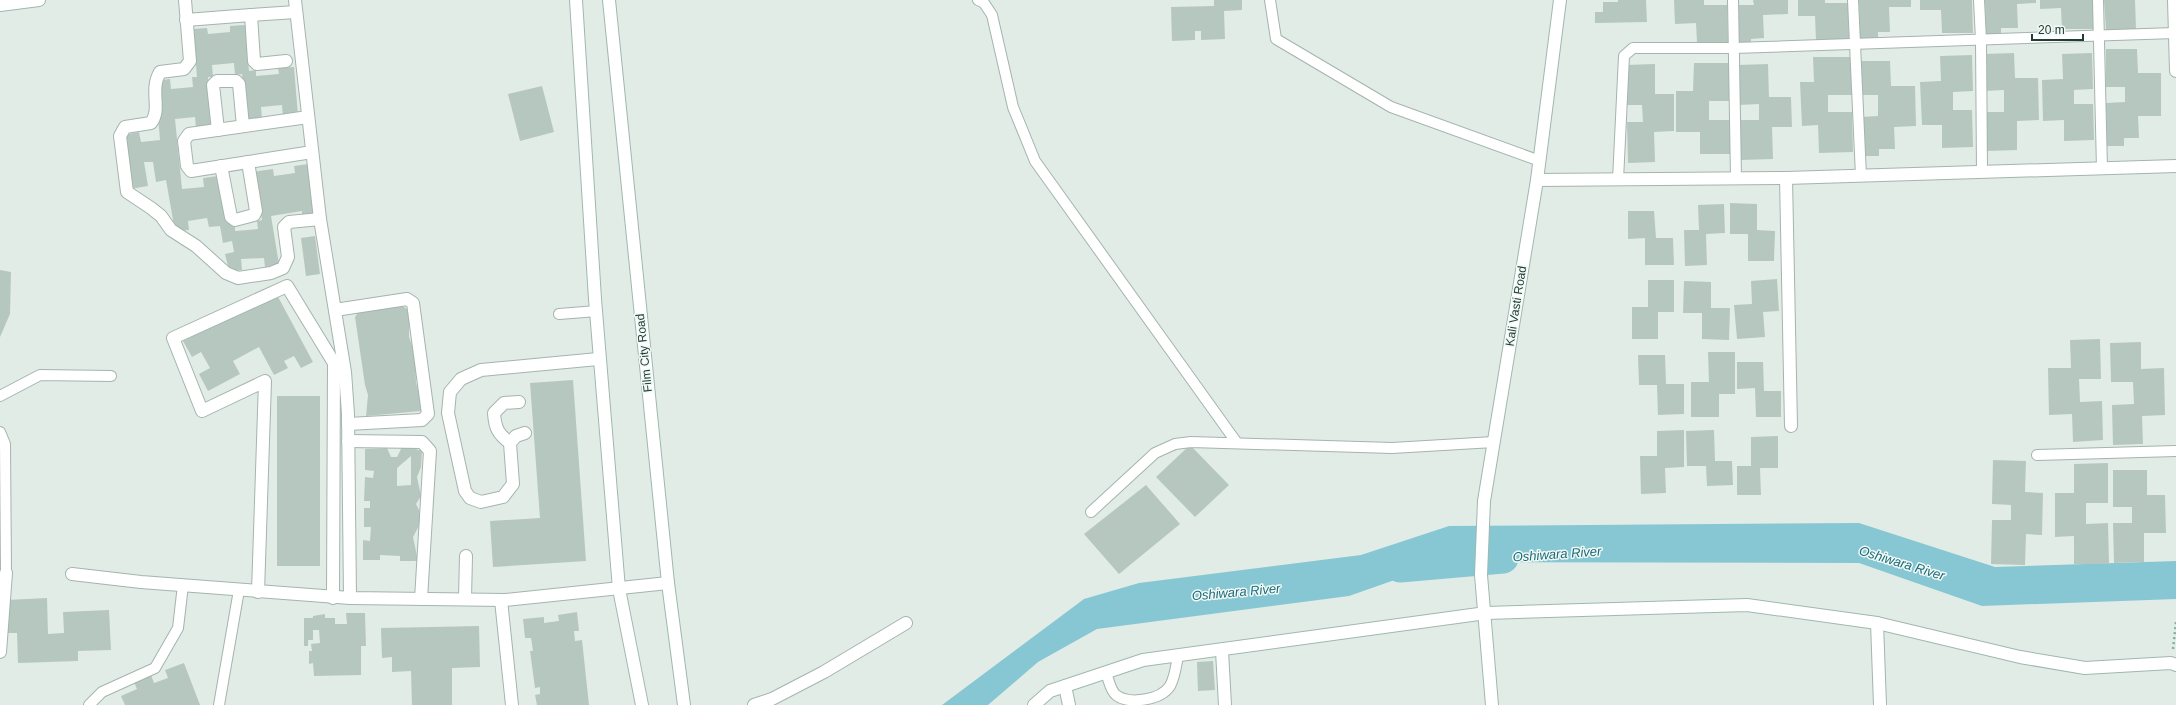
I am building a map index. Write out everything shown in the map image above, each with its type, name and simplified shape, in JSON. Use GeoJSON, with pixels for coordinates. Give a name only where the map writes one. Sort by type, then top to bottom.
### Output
{"type":"FeatureCollection","features":[{"type":"Feature","properties":{"kind":"street"},"geometry":{"type":"LineString","coordinates":[[0,4],[39,0]]}},
{"type":"Feature","properties":{"kind":"street"},"geometry":{"type":"LineString","coordinates":[[184,0],[190,62],[184,68],[160,72],[154,81],[156,116],[151,123],[125,127],[120,136],[128,192],[161,216],[171,230],[196,246],[226,273],[238,278],[271,273],[283,268],[288,258],[284,227],[289,222],[320,219]]}},
{"type":"Feature","properties":{"kind":"street"},"geometry":{"type":"LineString","coordinates":[[576,0],[597,311],[598,359],[619,589],[642,705]]}},
{"type":"Feature","properties":{"kind":"street","name":"Film City Road"},"geometry":{"type":"LineString","coordinates":[[609,0],[668,583],[684,705]]}},
{"type":"Feature","properties":{"kind":"street","name":"Kali Vasti Road"},"geometry":{"type":"LineString","coordinates":[[1492,705],[1486,613],[1481,575],[1484,501],[1540,161],[1560,0]]}},
{"type":"Feature","properties":{"kind":"street"},"geometry":{"type":"LineString","coordinates":[[2174,0],[2176,71]]}},
{"type":"Feature","properties":{"kind":"street"},"geometry":{"type":"LineString","coordinates":[[186,20],[251,15],[295,6],[320,219],[346,372],[350,598]]}},
{"type":"Feature","properties":{"kind":"street"},"geometry":{"type":"LineString","coordinates":[[251,15],[254,62],[258,64],[286,61]]}},
{"type":"Feature","properties":{"kind":"street"},"geometry":{"type":"LineString","coordinates":[[218,130],[213,85],[217,81],[236,81],[239,84],[243,126]]}},
{"type":"Feature","properties":{"kind":"street"},"geometry":{"type":"LineString","coordinates":[[308,117],[189,134],[184,141],[187,166],[191,171],[312,152]]}},
{"type":"Feature","properties":{"kind":"street"},"geometry":{"type":"LineString","coordinates":[[221,166],[231,217],[235,220],[254,215],[256,211],[248,162]]}},
{"type":"Feature","properties":{"kind":"street"},"geometry":{"type":"LineString","coordinates":[[1537,180],[1786,178],[2176,166]]}},
{"type":"Feature","properties":{"kind":"street"},"geometry":{"type":"LineString","coordinates":[[1786,178],[1791,426]]}},
{"type":"Feature","properties":{"kind":"street"},"geometry":{"type":"LineString","coordinates":[[258,592],[265,381],[202,411],[173,338],[287,286],[334,363],[333,598]]}},
{"type":"Feature","properties":{"kind":"street"},"geometry":{"type":"LineString","coordinates":[[335,310],[407,298],[412,303],[428,414],[422,420],[348,424]]}},
{"type":"Feature","properties":{"kind":"street"},"geometry":{"type":"LineString","coordinates":[[525,433],[516,436],[510,443],[513,484],[503,497],[481,502],[470,498],[465,491],[448,413],[450,392],[461,379],[481,370],[598,359]]}},
{"type":"Feature","properties":{"kind":"street"},"geometry":{"type":"LineString","coordinates":[[510,443],[500,436],[495,426],[494,413],[504,403],[519,402]]}},
{"type":"Feature","properties":{"kind":"street"},"geometry":{"type":"LineString","coordinates":[[348,441],[422,442],[430,451],[421,599]]}},
{"type":"Feature","properties":{"kind":"street"},"geometry":{"type":"LineString","coordinates":[[469,599],[470,556]]}},
{"type":"Feature","properties":{"kind":"street"},"geometry":{"type":"LineString","coordinates":[[0,652],[6,573]]}},
{"type":"Feature","properties":{"kind":"street"},"geometry":{"type":"LineString","coordinates":[[72,574],[333,598],[501,600],[668,583]]}},
{"type":"Feature","properties":{"kind":"street"},"geometry":{"type":"LineString","coordinates":[[501,600],[512,705]]}},
{"type":"Feature","properties":{"kind":"street"},"geometry":{"type":"LineString","coordinates":[[1034,705],[1050,691],[1144,660],[1222,651],[1486,613],[1747,605],[1877,623],[2020,657],[2085,668],[2174,664]]}},
{"type":"Feature","properties":{"kind":"street"},"geometry":{"type":"LineString","coordinates":[[754,705],[772,699],[824,672],[906,623]]}},
{"type":"Feature","properties":{"kind":"street"},"geometry":{"type":"LineString","coordinates":[[1877,623],[1880,705]]}},
{"type":"Feature","properties":{"kind":"street"},"geometry":{"type":"LineString","coordinates":[[1222,651],[1226,705]]}},
{"type":"Feature","properties":{"kind":"street"},"geometry":{"type":"LineString","coordinates":[[1065,686],[1069,705]]}},
{"type":"Feature","properties":{"kind":"lane"},"geometry":{"type":"LineString","coordinates":[[978,0],[984,3],[992,15],[1014,107],[1035,161],[1237,443]]}},
{"type":"Feature","properties":{"kind":"lane"},"geometry":{"type":"LineString","coordinates":[[1270,0],[1276,39],[1391,107],[1540,161]]}},
{"type":"Feature","properties":{"kind":"lane"},"geometry":{"type":"LineString","coordinates":[[1733,0],[1736,178]]}},
{"type":"Feature","properties":{"kind":"lane"},"geometry":{"type":"LineString","coordinates":[[1853,0],[1861,176]]}},
{"type":"Feature","properties":{"kind":"lane"},"geometry":{"type":"LineString","coordinates":[[1979,0],[1981,40],[1982,172]]}},
{"type":"Feature","properties":{"kind":"lane"},"geometry":{"type":"LineString","coordinates":[[2098,0],[2102,168]]}},
{"type":"Feature","properties":{"kind":"lane"},"geometry":{"type":"LineString","coordinates":[[1618,180],[1624,56],[1627,51],[1633,48],[1734,48],[2099,36],[2175,38]]}},
{"type":"Feature","properties":{"kind":"lane"},"geometry":{"type":"LineString","coordinates":[[559,314],[597,311]]}},
{"type":"Feature","properties":{"kind":"lane"},"geometry":{"type":"LineString","coordinates":[[0,396],[40,375],[111,376]]}},
{"type":"Feature","properties":{"kind":"lane"},"geometry":{"type":"LineString","coordinates":[[0,432],[5,444],[6,573]]}},
{"type":"Feature","properties":{"kind":"lane"},"geometry":{"type":"LineString","coordinates":[[1091,512],[1154,453],[1175,444],[1191,442],[1392,448],[1494,442]]}},
{"type":"Feature","properties":{"kind":"lane"},"geometry":{"type":"LineString","coordinates":[[2037,455],[2176,451]]}},
{"type":"Feature","properties":{"kind":"lane"},"geometry":{"type":"LineString","coordinates":[[89,705],[102,692],[155,668],[178,628],[184,585]]}},
{"type":"Feature","properties":{"kind":"lane"},"geometry":{"type":"LineString","coordinates":[[219,705],[239,590]]}},
{"type":"Feature","properties":{"kind":"lane"},"geometry":{"type":"LineString","coordinates":[[1106,673],[1113,692],[1118,697],[1124,699],[1151,699],[1160,696],[1170,685],[1178,656]]}},
{"type":"Feature","properties":{"kind":"path"},"geometry":{"type":"LineString","coordinates":[[2174,664],[2176,622]]}},
{"type":"Feature","properties":{"kind":"water"},"geometry":{"type":"Polygon","coordinates":[[[1859,523],[1995,567],[2176,561],[2176,599],[1982,606],[1859,563],[1446,562],[1349,596],[1097,629],[1038,662],[988,705],[942,705],[1084,599],[1139,583],[1361,555],[1449,526],[1859,523]]]}},
{"type":"Feature","properties":{"kind":"building"},"geometry":{"type":"Polygon","coordinates":[[[1214,0],[1242,0],[1242,10],[1224,11],[1225,39],[1201,40],[1201,31],[1195,31],[1195,40],[1172,41],[1171,7],[1214,6],[1214,0]]]}},
{"type":"Feature","properties":{"kind":"building"},"geometry":{"type":"Polygon","coordinates":[[[1618,0],[1646,0],[1647,22],[1595,23],[1595,12],[1603,12],[1603,2],[1618,2],[1618,0]]]}},
{"type":"Feature","properties":{"kind":"building"},"geometry":{"type":"Polygon","coordinates":[[[1674,0],[1704,0],[1704,5],[1727,5],[1728,42],[1697,42],[1696,23],[1675,24],[1674,0]]]}},
{"type":"Feature","properties":{"kind":"building"},"geometry":{"type":"Polygon","coordinates":[[[1753,0],[1788,0],[1788,14],[1763,15],[1764,38],[1751,39],[1751,43],[1736,43],[1735,5],[1754,5],[1753,0]]]}},
{"type":"Feature","properties":{"kind":"building"},"geometry":{"type":"Polygon","coordinates":[[[1798,0],[1825,0],[1825,3],[1848,3],[1849,39],[1816,40],[1815,16],[1798,16],[1798,0]]]}},
{"type":"Feature","properties":{"kind":"building"},"geometry":{"type":"Polygon","coordinates":[[[1859,0],[1911,0],[1911,7],[1889,7],[1890,32],[1878,32],[1878,39],[1860,40],[1859,0]]]}},
{"type":"Feature","properties":{"kind":"building"},"geometry":{"type":"Polygon","coordinates":[[[1920,0],[1972,0],[1973,33],[1942,33],[1941,10],[1920,10],[1920,0]]]}},
{"type":"Feature","properties":{"kind":"building"},"geometry":{"type":"Polygon","coordinates":[[[1985,0],[2036,0],[2036,3],[2017,4],[2018,28],[2001,28],[2001,34],[1986,35],[1985,0]]]}},
{"type":"Feature","properties":{"kind":"building"},"geometry":{"type":"Polygon","coordinates":[[[2040,0],[2094,0],[2095,29],[2062,29],[2061,8],[2040,9],[2040,0]]]}},
{"type":"Feature","properties":{"kind":"building"},"geometry":{"type":"Polygon","coordinates":[[[2104,0],[2135,0],[2136,29],[2106,30],[2104,0]]]}},
{"type":"Feature","properties":{"kind":"building"},"geometry":{"type":"Polygon","coordinates":[[[245,25],[249,71],[256,70],[256,76],[279,74],[278,68],[294,67],[298,116],[283,117],[282,105],[261,107],[262,119],[246,120],[242,74],[235,75],[234,63],[212,65],[213,77],[208,77],[213,126],[196,128],[195,117],[175,119],[182,189],[204,187],[203,178],[218,176],[228,223],[235,224],[235,231],[258,229],[257,221],[262,220],[253,172],[273,169],[274,176],[295,173],[294,166],[309,164],[316,214],[302,216],[302,211],[271,216],[279,264],[265,267],[264,258],[241,259],[242,270],[229,270],[225,254],[234,252],[232,241],[223,243],[220,226],[209,227],[207,218],[188,221],[189,230],[175,231],[166,180],[156,182],[153,162],[144,162],[148,186],[130,189],[123,135],[139,132],[141,142],[160,140],[155,81],[170,79],[171,89],[193,87],[192,77],[197,77],[193,29],[207,28],[208,34],[230,32],[230,26],[245,25]]]}},
{"type":"Feature","properties":{"kind":"building"},"geometry":{"type":"Polygon","coordinates":[[[2106,49],[2137,49],[2138,73],[2161,73],[2161,116],[2138,116],[2139,138],[2124,138],[2124,146],[2107,146],[2106,103],[2125,102],[2125,87],[2106,87],[2106,49]]]}},
{"type":"Feature","properties":{"kind":"building"},"geometry":{"type":"Polygon","coordinates":[[[2014,53],[2015,78],[2038,78],[2039,120],[2017,121],[2017,150],[1986,151],[1984,112],[2004,112],[2004,90],[1984,91],[1983,54],[2014,53]]]}},
{"type":"Feature","properties":{"kind":"building"},"geometry":{"type":"Polygon","coordinates":[[[2092,53],[2093,89],[2074,90],[2074,104],[2093,104],[2094,140],[2064,141],[2064,120],[2043,121],[2042,80],[2063,79],[2062,54],[2092,53]]]}},
{"type":"Feature","properties":{"kind":"building"},"geometry":{"type":"Polygon","coordinates":[[[1972,55],[1973,91],[1953,92],[1953,110],[1972,110],[1973,147],[1942,148],[1942,125],[1922,125],[1920,82],[1941,81],[1940,56],[1972,55]]]}},
{"type":"Feature","properties":{"kind":"building"},"geometry":{"type":"Polygon","coordinates":[[[1813,57],[1851,57],[1852,95],[1828,95],[1828,112],[1852,112],[1853,152],[1819,153],[1818,125],[1802,126],[1800,82],[1814,82],[1813,57]]]}},
{"type":"Feature","properties":{"kind":"building"},"geometry":{"type":"Polygon","coordinates":[[[1859,61],[1890,61],[1891,86],[1915,86],[1916,126],[1894,127],[1895,149],[1879,149],[1879,156],[1862,156],[1861,117],[1878,116],[1878,95],[1860,95],[1859,61]]]}},
{"type":"Feature","properties":{"kind":"building"},"geometry":{"type":"Polygon","coordinates":[[[1694,63],[1730,63],[1730,101],[1709,101],[1709,120],[1732,120],[1732,154],[1700,154],[1700,132],[1676,132],[1676,91],[1693,91],[1694,63]]]}},
{"type":"Feature","properties":{"kind":"building"},"geometry":{"type":"Polygon","coordinates":[[[1655,64],[1655,94],[1674,94],[1674,131],[1654,132],[1655,162],[1628,163],[1627,122],[1643,122],[1642,105],[1627,105],[1626,65],[1655,64]]]}},
{"type":"Feature","properties":{"kind":"building"},"geometry":{"type":"Polygon","coordinates":[[[1768,64],[1769,97],[1791,97],[1792,127],[1772,127],[1773,159],[1740,160],[1739,120],[1759,120],[1759,104],[1739,105],[1738,65],[1768,64]]]}},
{"type":"Feature","properties":{"kind":"building"},"geometry":{"type":"Polygon","coordinates":[[[542,86],[554,132],[520,141],[508,94],[542,86]]]}},
{"type":"Feature","properties":{"kind":"building"},"geometry":{"type":"Polygon","coordinates":[[[1730,203],[1757,204],[1757,230],[1775,231],[1774,261],[1748,261],[1748,234],[1730,234],[1730,203]]]}},
{"type":"Feature","properties":{"kind":"building"},"geometry":{"type":"Polygon","coordinates":[[[1724,204],[1725,233],[1706,234],[1707,265],[1685,266],[1684,230],[1699,230],[1698,205],[1724,204]]]}},
{"type":"Feature","properties":{"kind":"building"},"geometry":{"type":"Polygon","coordinates":[[[1628,211],[1654,211],[1656,238],[1673,238],[1674,265],[1645,265],[1645,238],[1628,239],[1628,211]]]}},
{"type":"Feature","properties":{"kind":"building"},"geometry":{"type":"Polygon","coordinates":[[[315,236],[320,274],[306,276],[301,238],[315,236]]]}},
{"type":"Feature","properties":{"kind":"building"},"geometry":{"type":"Polygon","coordinates":[[[0,270],[11,272],[10,314],[0,337],[0,270]]]}},
{"type":"Feature","properties":{"kind":"building"},"geometry":{"type":"Polygon","coordinates":[[[1777,279],[1779,311],[1763,312],[1765,337],[1737,339],[1734,305],[1752,304],[1751,281],[1777,279]]]}},
{"type":"Feature","properties":{"kind":"building"},"geometry":{"type":"Polygon","coordinates":[[[1648,280],[1674,280],[1674,312],[1658,312],[1658,339],[1632,339],[1632,307],[1648,307],[1648,280]]]}},
{"type":"Feature","properties":{"kind":"building"},"geometry":{"type":"Polygon","coordinates":[[[1684,281],[1711,282],[1711,308],[1730,308],[1729,340],[1702,339],[1702,313],[1683,313],[1684,281]]]}},
{"type":"Feature","properties":{"kind":"building"},"geometry":{"type":"Polygon","coordinates":[[[276,293],[313,362],[301,368],[294,356],[284,361],[288,368],[274,375],[259,347],[233,361],[240,374],[208,391],[199,374],[210,368],[201,352],[192,357],[183,341],[276,293]]]}},
{"type":"Feature","properties":{"kind":"building"},"geometry":{"type":"Polygon","coordinates":[[[399,304],[407,309],[409,316],[409,337],[415,354],[416,383],[422,403],[421,411],[366,416],[368,395],[365,385],[355,317],[359,311],[399,304]]]}},
{"type":"Feature","properties":{"kind":"building"},"geometry":{"type":"Polygon","coordinates":[[[2100,339],[2101,379],[2079,379],[2080,402],[2102,401],[2103,440],[2073,442],[2072,414],[2049,415],[2048,368],[2071,368],[2070,340],[2100,339]]]}},
{"type":"Feature","properties":{"kind":"building"},"geometry":{"type":"Polygon","coordinates":[[[2141,342],[2141,369],[2164,368],[2165,415],[2142,416],[2143,444],[2113,445],[2112,405],[2134,404],[2133,382],[2111,382],[2110,343],[2141,342]]]}},
{"type":"Feature","properties":{"kind":"building"},"geometry":{"type":"Polygon","coordinates":[[[1708,352],[1735,352],[1735,394],[1719,394],[1719,417],[1691,417],[1691,382],[1709,382],[1708,352]]]}},
{"type":"Feature","properties":{"kind":"building"},"geometry":{"type":"Polygon","coordinates":[[[1638,355],[1665,355],[1666,384],[1684,384],[1684,414],[1658,415],[1657,385],[1639,385],[1638,355]]]}},
{"type":"Feature","properties":{"kind":"building"},"geometry":{"type":"Polygon","coordinates":[[[1737,362],[1763,362],[1764,391],[1781,391],[1781,417],[1756,417],[1755,388],[1737,389],[1737,362]]]}},
{"type":"Feature","properties":{"kind":"building"},"geometry":{"type":"Polygon","coordinates":[[[573,380],[586,561],[493,567],[490,521],[540,518],[530,383],[573,380]]]}},
{"type":"Feature","properties":{"kind":"building"},"geometry":{"type":"Polygon","coordinates":[[[277,396],[320,396],[320,566],[277,566],[277,396]]]}},
{"type":"Feature","properties":{"kind":"building"},"geometry":{"type":"Polygon","coordinates":[[[1684,430],[1684,467],[1665,468],[1666,493],[1641,494],[1640,456],[1657,456],[1657,431],[1684,430]]]}},
{"type":"Feature","properties":{"kind":"building"},"geometry":{"type":"Polygon","coordinates":[[[1714,430],[1715,461],[1732,461],[1733,485],[1707,486],[1706,466],[1687,466],[1686,431],[1714,430]]]}},
{"type":"Feature","properties":{"kind":"building"},"geometry":{"type":"Polygon","coordinates":[[[1778,436],[1778,468],[1760,468],[1761,495],[1737,495],[1737,466],[1751,466],[1751,437],[1778,436]]]}},
{"type":"Feature","properties":{"kind":"building"},"geometry":{"type":"Polygon","coordinates":[[[403,445],[422,451],[421,467],[417,477],[421,496],[416,504],[419,510],[420,524],[413,537],[418,561],[400,561],[400,556],[380,555],[380,560],[363,560],[363,540],[370,541],[371,527],[364,527],[364,508],[370,508],[370,501],[364,501],[365,477],[373,478],[374,471],[365,470],[365,449],[387,448],[391,457],[397,457],[403,445]],[[411,456],[397,468],[397,486],[411,485],[411,456]]]}},
{"type":"Feature","properties":{"kind":"building"},"geometry":{"type":"Polygon","coordinates":[[[1190,445],[1229,485],[1195,517],[1156,477],[1190,445]]]}},
{"type":"Feature","properties":{"kind":"building"},"geometry":{"type":"Polygon","coordinates":[[[1993,460],[2026,461],[2025,492],[2043,493],[2042,535],[2026,534],[2025,565],[1991,564],[1992,520],[2011,520],[2011,505],[1992,504],[1993,460]]]}},
{"type":"Feature","properties":{"kind":"building"},"geometry":{"type":"Polygon","coordinates":[[[2108,463],[2108,503],[2086,503],[2086,524],[2108,523],[2109,564],[2074,564],[2074,536],[2055,537],[2055,493],[2074,493],[2074,464],[2108,463]]]}},
{"type":"Feature","properties":{"kind":"building"},"geometry":{"type":"Polygon","coordinates":[[[2113,470],[2147,470],[2147,495],[2165,495],[2166,533],[2144,533],[2144,562],[2114,563],[2113,523],[2132,523],[2132,507],[2113,507],[2113,470]]]}},
{"type":"Feature","properties":{"kind":"building"},"geometry":{"type":"Polygon","coordinates":[[[1146,485],[1180,524],[1119,574],[1084,534],[1146,485]]]}},
{"type":"Feature","properties":{"kind":"building"},"geometry":{"type":"Polygon","coordinates":[[[47,598],[48,634],[64,633],[63,612],[109,610],[111,650],[78,651],[78,661],[18,663],[17,633],[7,633],[6,600],[47,598]]]}},
{"type":"Feature","properties":{"kind":"building"},"geometry":{"type":"Polygon","coordinates":[[[577,612],[579,631],[574,631],[575,641],[582,640],[589,705],[537,705],[535,695],[540,694],[540,687],[535,688],[530,651],[533,651],[531,638],[525,638],[523,619],[544,617],[544,623],[559,621],[558,615],[577,612]]]}},
{"type":"Feature","properties":{"kind":"building"},"geometry":{"type":"Polygon","coordinates":[[[346,613],[365,613],[366,646],[361,646],[361,675],[314,676],[313,663],[309,664],[309,651],[312,651],[311,644],[320,643],[319,630],[313,630],[313,640],[308,640],[308,646],[304,646],[304,618],[313,618],[313,616],[325,614],[325,618],[335,618],[335,624],[347,624],[346,613]]]}},
{"type":"Feature","properties":{"kind":"building"},"geometry":{"type":"Polygon","coordinates":[[[479,626],[480,667],[452,668],[452,705],[412,705],[411,671],[392,672],[392,657],[382,658],[381,628],[479,626]]]}},
{"type":"Feature","properties":{"kind":"building"},"geometry":{"type":"Polygon","coordinates":[[[1213,661],[1215,690],[1198,691],[1197,662],[1213,661]]]}},
{"type":"Feature","properties":{"kind":"building"},"geometry":{"type":"Polygon","coordinates":[[[184,663],[200,705],[125,705],[121,696],[137,689],[134,682],[151,675],[154,683],[168,678],[165,670],[184,663]]]}},
{"type":"Feature","properties":{"kind":"waterway","name":"Oshiwara River"},"geometry":{"type":"LineString","coordinates":[[1400,567],[1503,558]]}}]}
